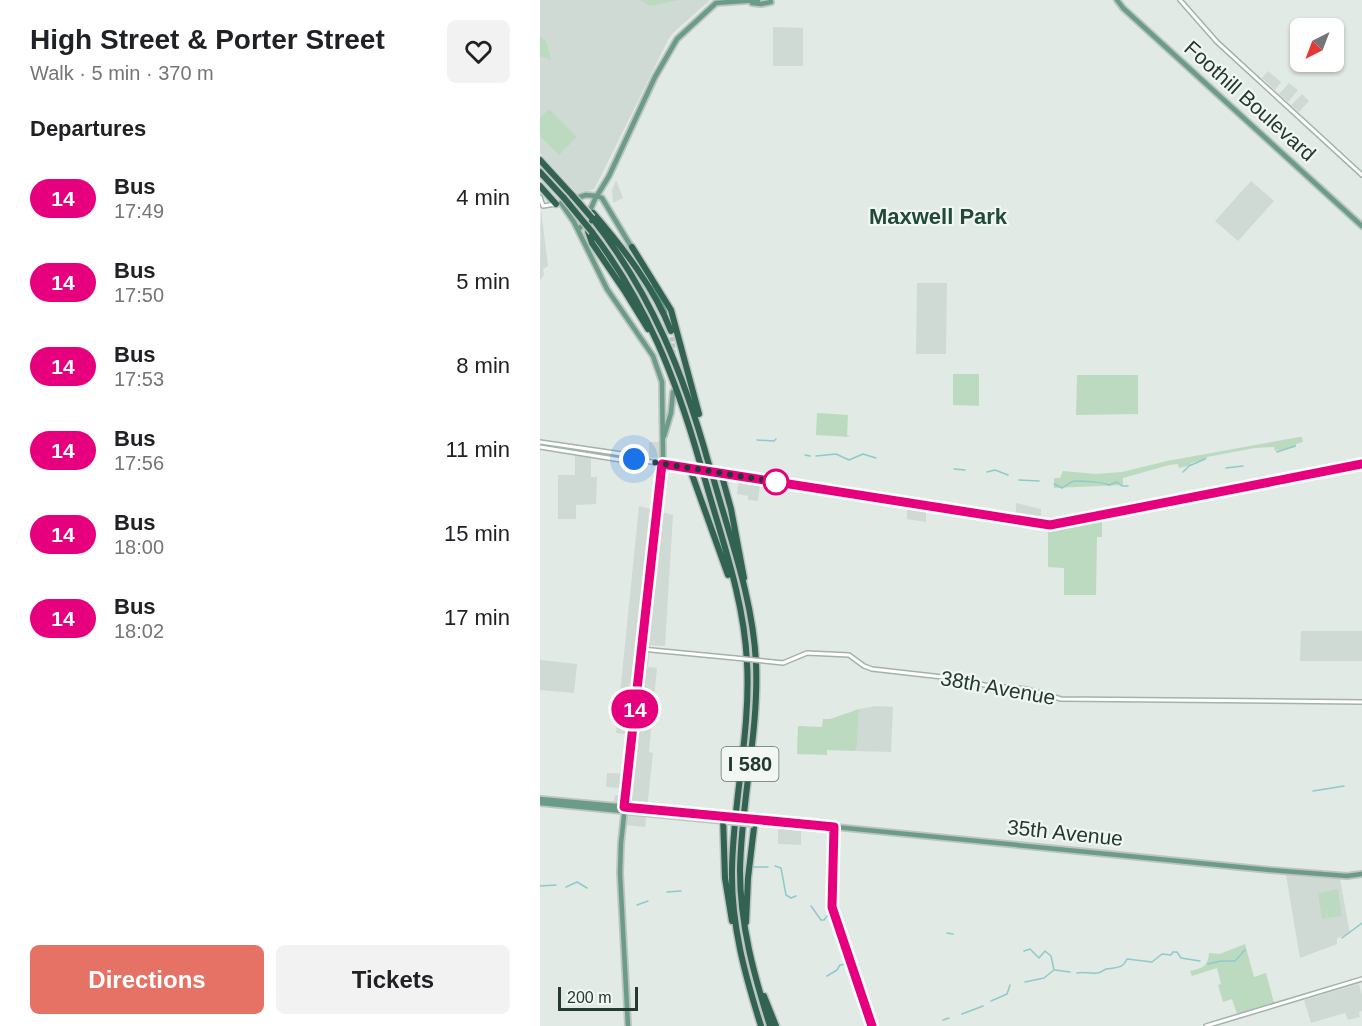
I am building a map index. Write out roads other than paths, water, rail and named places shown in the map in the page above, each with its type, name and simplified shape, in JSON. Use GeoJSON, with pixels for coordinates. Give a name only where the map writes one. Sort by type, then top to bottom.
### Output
{"type":"FeatureCollection","features":[{"type":"Feature","properties":{"kind":"highway","name":"I 580"},"geometry":{"type":"LineString","coordinates":[[540,160],[591,215],[626,266],[658,323],[686,388],[744,588],[754,644],[756,681],[740,870],[741,899],[746,941],[768,1012]]}},
{"type":"Feature","properties":{"kind":"highway","name":"I 580"},"geometry":{"type":"LineString","coordinates":[[540,172],[560,202],[592,232],[633,294],[668,363],[704,476],[741,612],[748,681],[732,855],[733,899],[738,942],[756,1014]]}},
{"type":"Feature","properties":{"kind":"highway"},"geometry":{"type":"LineString","coordinates":[[540,186],[560,202]]}},
{"type":"Feature","properties":{"kind":"highway"},"geometry":{"type":"LineString","coordinates":[[591,215],[641,276],[660,308],[671,334]]}},
{"type":"Feature","properties":{"kind":"highway"},"geometry":{"type":"LineString","coordinates":[[591,215],[588,231],[594,247],[624,290],[668,363]]}},
{"type":"Feature","properties":{"kind":"highway"},"geometry":{"type":"LineString","coordinates":[[632,247],[663,294],[675,318],[699,413],[709,465]]}},
{"type":"Feature","properties":{"kind":"highway"},"geometry":{"type":"LineString","coordinates":[[690,469],[741,612]]}},
{"type":"Feature","properties":{"kind":"highway"},"geometry":{"type":"LineString","coordinates":[[721,473],[744,573],[744,588]]}},
{"type":"Feature","properties":{"kind":"highway"},"geometry":{"type":"LineString","coordinates":[[724,819],[727,900],[738,942]]}},
{"type":"Feature","properties":{"kind":"highway"},"geometry":{"type":"LineString","coordinates":[[746,941],[747,889],[754,821]]}},
{"type":"Feature","properties":{"kind":"highway"},"geometry":{"type":"LineString","coordinates":[[768,1012],[770,1026]]}},
{"type":"Feature","properties":{"kind":"highway"},"geometry":{"type":"LineString","coordinates":[[768,1012],[776,1026]]}},
{"type":"Feature","properties":{"kind":"highway"},"geometry":{"type":"LineString","coordinates":[[756,1014],[757,1026]]}},
{"type":"Feature","properties":{"kind":"highway"},"geometry":{"type":"LineString","coordinates":[[756,1014],[761,1026]]}},
{"type":"Feature","properties":{"kind":"main road"},"geometry":{"type":"LineString","coordinates":[[578,230],[591,215],[597,196],[609,176],[656,75],[677,39],[716,3],[758,0]]}},
{"type":"Feature","properties":{"kind":"main road","name":"Foothill Boulevard"},"geometry":{"type":"LineString","coordinates":[[1117,0],[1130,15],[1362,226]]}},
{"type":"Feature","properties":{"kind":"main road"},"geometry":{"type":"LineString","coordinates":[[749,2],[757,4],[771,2]]}},
{"type":"Feature","properties":{"kind":"main road"},"geometry":{"type":"LineString","coordinates":[[628,1026],[620,873],[624,809],[662,464],[664,437],[662,378],[654,356],[607,289],[578,230],[560,202],[582,196],[602,198],[659,298],[671,334]]}},
{"type":"Feature","properties":{"kind":"main road"},"geometry":{"type":"LineString","coordinates":[[664,437],[674,392]]}},
{"type":"Feature","properties":{"kind":"main road"},"geometry":{"type":"LineString","coordinates":[[663,413],[672,408]]}},
{"type":"Feature","properties":{"kind":"main road"},"geometry":{"type":"LineString","coordinates":[[662,464],[1050,525],[1362,464]]}},
{"type":"Feature","properties":{"kind":"main road","name":"35th Avenue"},"geometry":{"type":"LineString","coordinates":[[540,799],[724,819],[834,827],[1279,871],[1347,876],[1362,874]]}},
{"type":"Feature","properties":{"kind":"main road","name":"35th Avenue"},"geometry":{"type":"LineString","coordinates":[[540,803],[624,809]]}},
{"type":"Feature","properties":{"kind":"street"},"geometry":{"type":"LineString","coordinates":[[1180,0],[1217,42],[1362,174]]}},
{"type":"Feature","properties":{"kind":"street"},"geometry":{"type":"LineString","coordinates":[[540,197],[543,206],[560,202]]}},
{"type":"Feature","properties":{"kind":"street"},"geometry":{"type":"LineString","coordinates":[[540,442],[622,454],[625,457],[662,464]]}},
{"type":"Feature","properties":{"kind":"street"},"geometry":{"type":"LineString","coordinates":[[540,447],[621,460],[625,457]]}},
{"type":"Feature","properties":{"kind":"street","name":"38th Avenue"},"geometry":{"type":"LineString","coordinates":[[641,649],[783,663],[807,653],[849,654],[864,666],[872,669],[1026,689],[1061,699],[1362,702]]}},
{"type":"Feature","properties":{"kind":"street"},"geometry":{"type":"LineString","coordinates":[[834,827],[832,907],[872,1026]]}},
{"type":"Feature","properties":{"kind":"street"},"geometry":{"type":"LineString","coordinates":[[1206,1026],[1362,980]]}},
{"type":"Feature","properties":{"kind":"waterway"},"geometry":{"type":"LineString","coordinates":[[757,440],[774,441],[776,439]]}},
{"type":"Feature","properties":{"kind":"waterway"},"geometry":{"type":"LineString","coordinates":[[1277,452],[1295,446]]}},
{"type":"Feature","properties":{"kind":"waterway"},"geometry":{"type":"LineString","coordinates":[[816,456],[836,454],[849,460],[863,454],[876,458]]}},
{"type":"Feature","properties":{"kind":"waterway"},"geometry":{"type":"LineString","coordinates":[[805,455],[810,456]]}},
{"type":"Feature","properties":{"kind":"waterway"},"geometry":{"type":"LineString","coordinates":[[1183,472],[1189,466],[1205,459]]}},
{"type":"Feature","properties":{"kind":"waterway"},"geometry":{"type":"LineString","coordinates":[[1226,468],[1243,466]]}},
{"type":"Feature","properties":{"kind":"waterway"},"geometry":{"type":"LineString","coordinates":[[954,469],[965,470]]}},
{"type":"Feature","properties":{"kind":"waterway"},"geometry":{"type":"LineString","coordinates":[[987,472],[995,470],[1008,475]]}},
{"type":"Feature","properties":{"kind":"waterway"},"geometry":{"type":"LineString","coordinates":[[1019,480],[1039,481]]}},
{"type":"Feature","properties":{"kind":"waterway"},"geometry":{"type":"LineString","coordinates":[[1054,484],[1062,488],[1075,481],[1109,485],[1117,482],[1122,486],[1128,486]]}},
{"type":"Feature","properties":{"kind":"waterway"},"geometry":{"type":"LineString","coordinates":[[1313,791],[1344,786]]}},
{"type":"Feature","properties":{"kind":"waterway"},"geometry":{"type":"LineString","coordinates":[[775,866],[781,868],[786,895],[791,898],[796,896]]}},
{"type":"Feature","properties":{"kind":"waterway"},"geometry":{"type":"LineString","coordinates":[[754,867],[768,867]]}},
{"type":"Feature","properties":{"kind":"waterway"},"geometry":{"type":"LineString","coordinates":[[566,887],[577,882],[587,888]]}},
{"type":"Feature","properties":{"kind":"waterway"},"geometry":{"type":"LineString","coordinates":[[540,886],[556,885]]}},
{"type":"Feature","properties":{"kind":"waterway"},"geometry":{"type":"LineString","coordinates":[[667,892],[681,891]]}},
{"type":"Feature","properties":{"kind":"waterway"},"geometry":{"type":"LineString","coordinates":[[637,905],[648,901]]}},
{"type":"Feature","properties":{"kind":"waterway"},"geometry":{"type":"LineString","coordinates":[[811,906],[821,920],[828,915]]}},
{"type":"Feature","properties":{"kind":"waterway"},"geometry":{"type":"LineString","coordinates":[[1342,938],[1362,923]]}},
{"type":"Feature","properties":{"kind":"waterway"},"geometry":{"type":"LineString","coordinates":[[947,933],[953,934]]}},
{"type":"Feature","properties":{"kind":"waterway"},"geometry":{"type":"LineString","coordinates":[[1024,951],[1030,949],[1039,958],[1045,951],[1051,956],[1054,970]]}},
{"type":"Feature","properties":{"kind":"waterway"},"geometry":{"type":"LineString","coordinates":[[1208,964],[1235,961],[1245,950]]}},
{"type":"Feature","properties":{"kind":"waterway"},"geometry":{"type":"LineString","coordinates":[[1077,973],[1100,973],[1106,969],[1121,966],[1127,959],[1152,962],[1162,954],[1171,955],[1173,952],[1177,952],[1181,958],[1200,961]]}},
{"type":"Feature","properties":{"kind":"waterway"},"geometry":{"type":"LineString","coordinates":[[827,976],[837,970],[840,965],[848,964]]}},
{"type":"Feature","properties":{"kind":"waterway"},"geometry":{"type":"LineString","coordinates":[[1025,982],[1044,978],[1054,970]]}},
{"type":"Feature","properties":{"kind":"waterway"},"geometry":{"type":"LineString","coordinates":[[1055,970],[1070,972]]}},
{"type":"Feature","properties":{"kind":"waterway"},"geometry":{"type":"LineString","coordinates":[[991,1001],[1007,994],[1010,985]]}},
{"type":"Feature","properties":{"kind":"waterway"},"geometry":{"type":"LineString","coordinates":[[962,1014],[983,1006]]}},
{"type":"Feature","properties":{"kind":"waterway"},"geometry":{"type":"LineString","coordinates":[[943,1020],[949,1018]]}},
{"type":"Feature","properties":{"kind":"tunnel"},"geometry":{"type":"LineString","coordinates":[[672,337],[674,356]]}},
{"type":"Feature","properties":{"kind":"district","name":"Maxwell Park"},"geometry":{"type":"Point","coordinates":[938,216]}}]}
